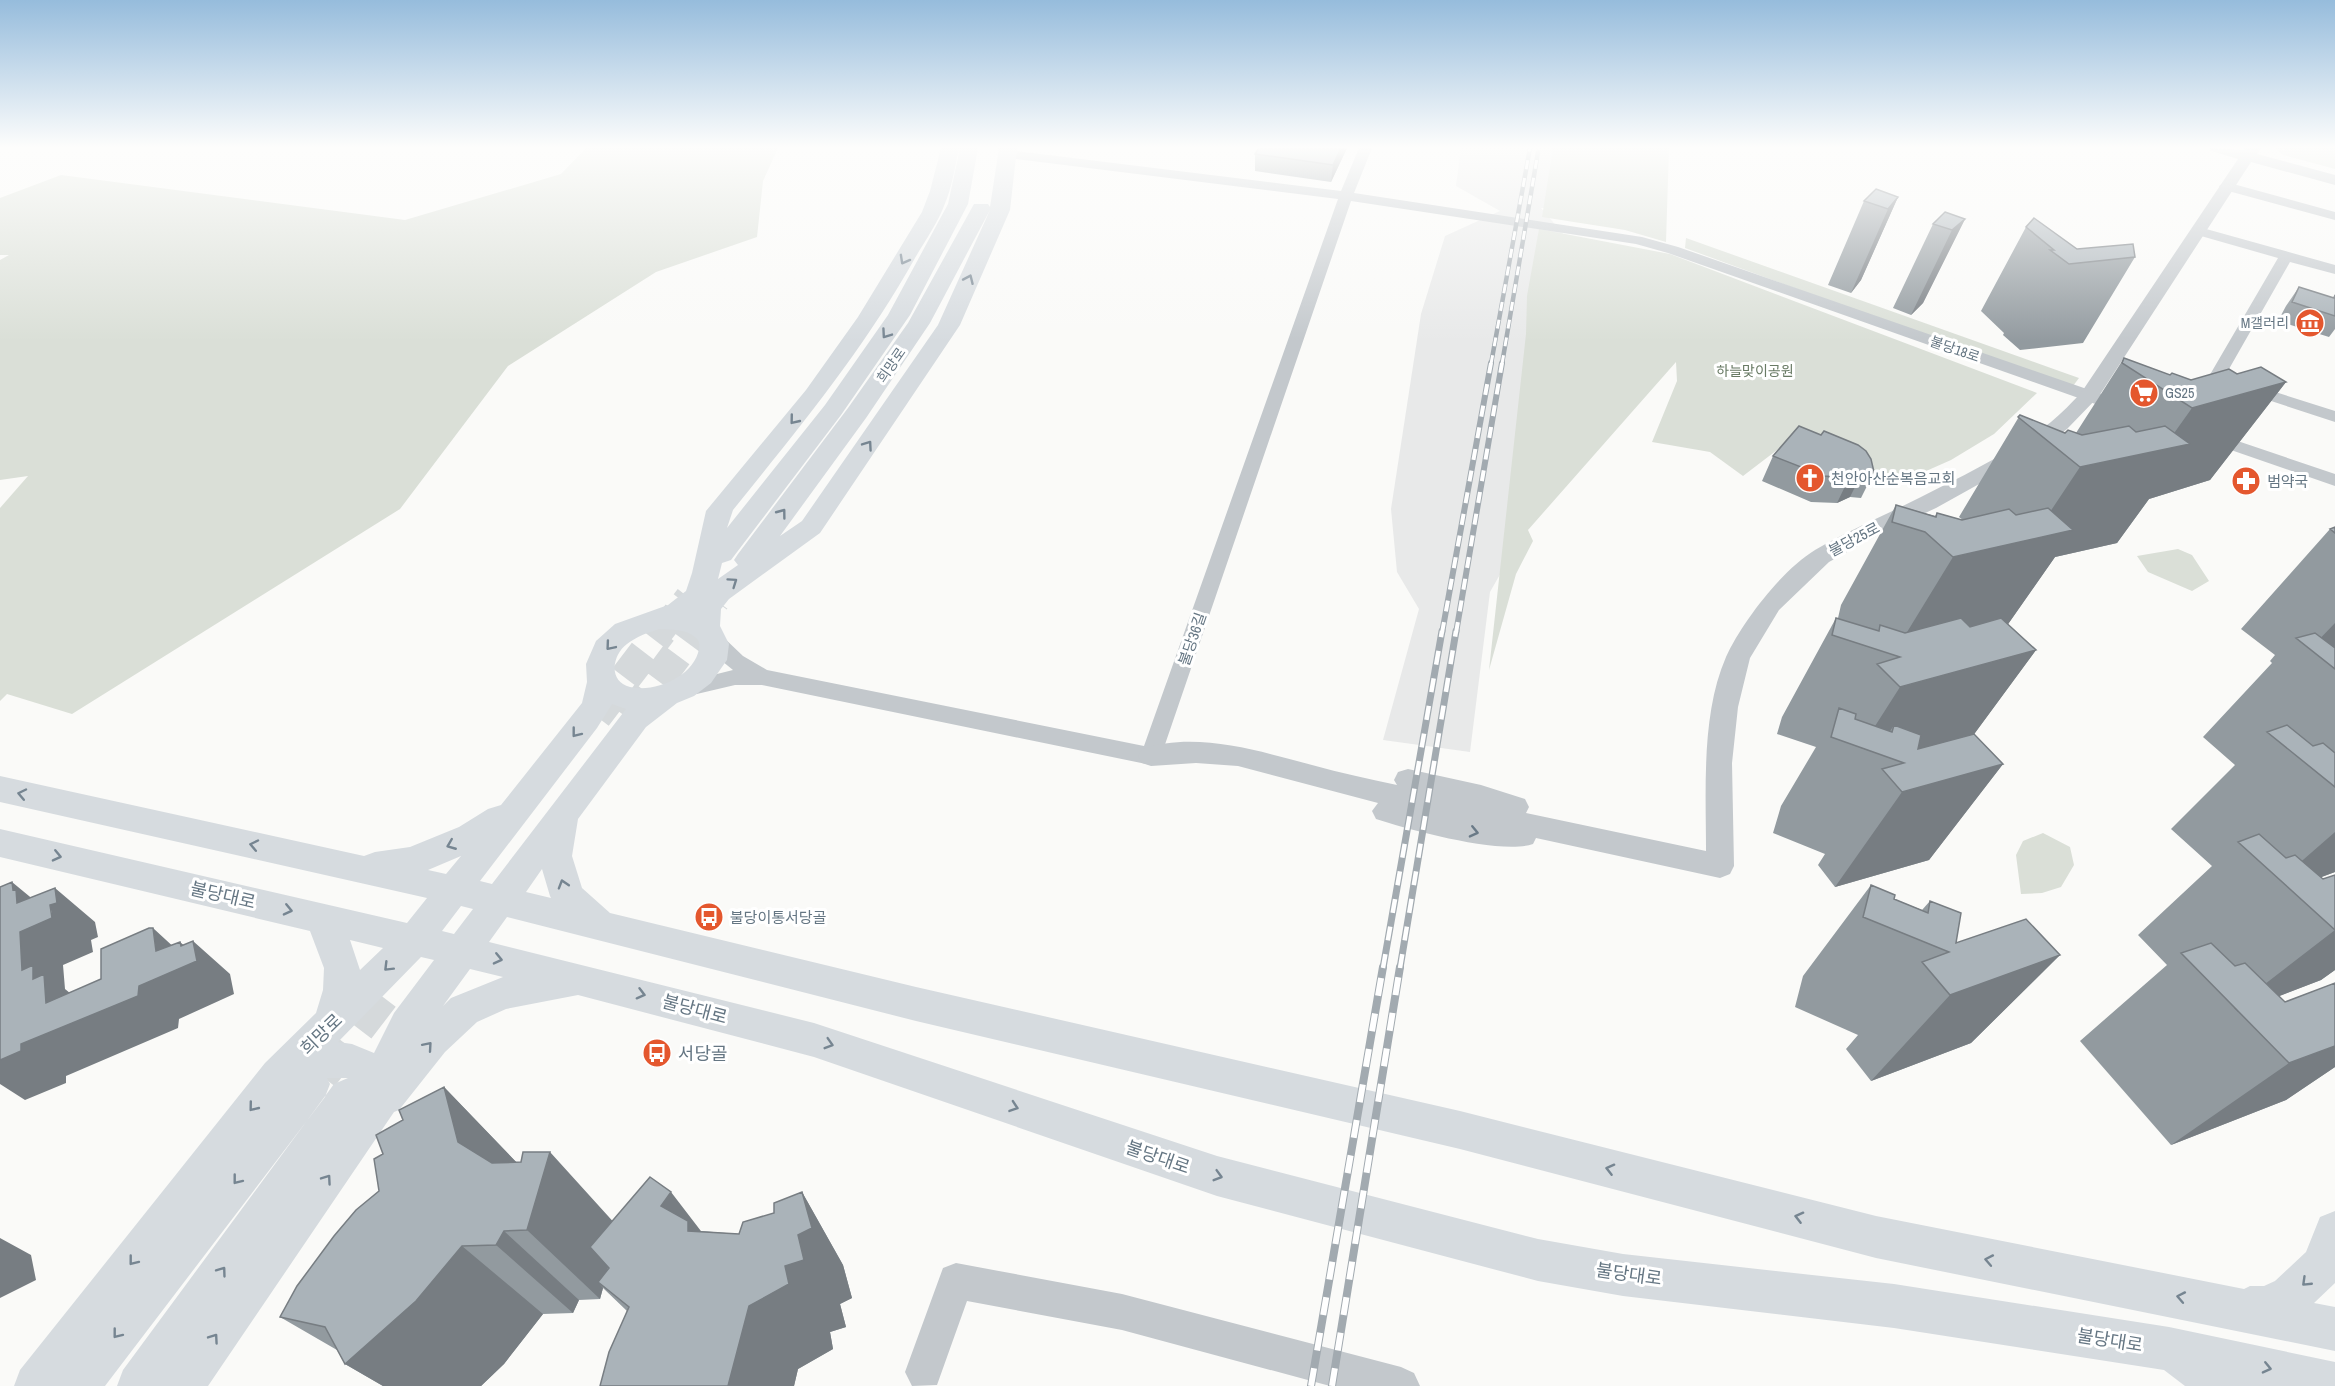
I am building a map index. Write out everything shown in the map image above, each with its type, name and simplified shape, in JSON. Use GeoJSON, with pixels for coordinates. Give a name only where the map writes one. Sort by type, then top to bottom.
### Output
{"type":"FeatureCollection","features":[{"type":"Feature","properties":{"kind":"main road"},"geometry":{"type":"LineString","coordinates":[[930,213],[873,315],[808,403],[719,511],[702,587],[689,604],[660,619],[624,632],[610,644],[600,663],[599,670],[602,682],[612,692],[627,698],[645,700],[674,693],[699,679],[710,666],[716,652],[707,607],[719,592],[811,527],[949,325],[999,213]]}},
{"type":"Feature","properties":{"kind":"main road"},"geometry":{"type":"LineString","coordinates":[[721,555],[833,410],[899,315],[953,213]]}},
{"type":"Feature","properties":{"kind":"main road","name":"희망로"},"geometry":{"type":"LineString","coordinates":[[748,560],[857,413],[919,323],[979,213]]}},
{"type":"Feature","properties":{"kind":"main road"},"geometry":{"type":"LineString","coordinates":[[660,619],[686,620],[711,634]]}},
{"type":"Feature","properties":{"kind":"main road","name":"희망로"},"geometry":{"type":"LineString","coordinates":[[181,1386],[339,1090],[331,1025],[415,940],[596,706],[602,682]]}},
{"type":"Feature","properties":{"kind":"main road","name":"희망로"},"geometry":{"type":"LineString","coordinates":[[139,1386],[339,1090],[395,1046],[407,1025],[612,749],[625,727],[642,710],[674,693]]}},
{"type":"Feature","properties":{"kind":"main road"},"geometry":{"type":"LineString","coordinates":[[0,789],[454,889],[916,1004],[1460,1130],[1885,1239],[2335,1329]]}},
{"type":"Feature","properties":{"kind":"main road"},"geometry":{"type":"LineString","coordinates":[[361,868],[414,861],[471,837],[520,805]]}},
{"type":"Feature","properties":{"kind":"main road"},"geometry":{"type":"LineString","coordinates":[[563,814],[555,856],[567,896],[602,925]]}},
{"type":"Feature","properties":{"kind":"main road","name":"불당대로"},"geometry":{"type":"LineString","coordinates":[[0,843],[584,980],[814,1040],[1216,1176],[1538,1260],[1623,1275],[1894,1306],[2169,1349],[2335,1384]]}},
{"type":"Feature","properties":{"kind":"main road"},"geometry":{"type":"LineString","coordinates":[[321,918],[342,959],[343,988],[331,1025]]}},
{"type":"Feature","properties":{"kind":"main road","name":"희망로"},"geometry":{"type":"LineString","coordinates":[[36,1386],[208,1162],[432,1040],[464,1010],[502,993],[584,980]]}},
{"type":"Feature","properties":{"kind":"main road"},"geometry":{"type":"LineString","coordinates":[[77,1386],[339,1090]]}},
{"type":"Feature","properties":{"kind":"main road"},"geometry":{"type":"LineString","coordinates":[[2238,1308],[2268,1308],[2290,1296],[2321,1266],[2335,1232]]}},
{"type":"Feature","properties":{"kind":"main road"},"geometry":{"type":"LineString","coordinates":[[2169,1349],[2225,1386]]}},
{"type":"Feature","properties":{"kind":"street","name":"불당36길"},"geometry":{"type":"LineString","coordinates":[[1151,756],[1340,213]]}},
{"type":"Feature","properties":{"kind":"street","name":"불당18로"},"geometry":{"type":"LineString","coordinates":[[1450,213],[1637,240],[1673,250],[2139,413]]}},
{"type":"Feature","properties":{"kind":"street","name":"불당25로"},"geometry":{"type":"LineString","coordinates":[[1601,842],[1720,866],[1719,763],[1725,707],[1737,658],[1770,604],[1821,557],[1870,530],[1928,503],[2026,449],[2060,425],[2089,396],[2210,213]]}},
{"type":"Feature","properties":{"kind":"street"},"geometry":{"type":"LineString","coordinates":[[2199,231],[2335,270]]}},
{"type":"Feature","properties":{"kind":"street"},"geometry":{"type":"LineString","coordinates":[[2286,256],[2216,378],[2335,417]]}},
{"type":"Feature","properties":{"kind":"street"},"geometry":{"type":"LineString","coordinates":[[2194,432],[2335,480]]}},
{"type":"Feature","properties":{"kind":"street"},"geometry":{"type":"LineString","coordinates":[[711,634],[726,655],[741,667],[762,677]]}},
{"type":"Feature","properties":{"kind":"street"},"geometry":{"type":"LineString","coordinates":[[674,693],[735,677],[762,677],[1297,787],[1348,803],[1483,834],[1601,842]]}},
{"type":"Feature","properties":{"kind":"street"},"geometry":{"type":"LineString","coordinates":[[1151,756],[1196,753],[1238,756],[1351,786],[1601,842]]}},
{"type":"Feature","properties":{"kind":"street"},"geometry":{"type":"LineString","coordinates":[[920,1381],[956,1281],[1122,1312],[1401,1386]]}},
{"type":"Feature","properties":{"kind":"shaded area"},"geometry":{"type":"Polygon","coordinates":[[[1496,213],[1545,213],[1565,236],[1568,455],[1490,592],[1470,752],[1383,740],[1419,609],[1397,572],[1391,509],[1421,314],[1445,236],[1496,213]]]}},
{"type":"Feature","properties":{"kind":"green space"},"geometry":{"type":"Polygon","coordinates":[[[0,213],[349,213],[405,220],[430,213],[760,213],[757,237],[656,272],[508,366],[400,509],[72,714],[7,694],[0,701],[0,508],[28,476],[0,480],[0,260],[9,255],[0,255],[0,213]]]}},
{"type":"Feature","properties":{"kind":"green space"},"geometry":{"type":"Polygon","coordinates":[[[1543,213],[1667,213],[1666,242],[1625,230],[1542,217],[1543,213]]]}},
{"type":"Feature","properties":{"kind":"green space","name":"하늘맞이공원"},"geometry":{"type":"Polygon","coordinates":[[[1539,229],[1670,254],[2037,393],[1994,434],[1951,460],[1890,487],[1789,441],[1743,476],[1710,452],[1652,442],[1677,381],[1676,362],[1528,530],[1533,541],[1516,574],[1489,670],[1526,334],[1527,296],[1539,229]]]}},
{"type":"Feature","properties":{"kind":"green space"},"geometry":{"type":"Polygon","coordinates":[[[1686,238],[2079,378],[2073,386],[2063,386],[1685,248],[1686,238]]]}},
{"type":"Feature","properties":{"kind":"green space"},"geometry":{"type":"Polygon","coordinates":[[[2178,549],[2192,555],[2209,581],[2192,591],[2148,572],[2137,556],[2178,549]]]}},
{"type":"Feature","properties":{"kind":"green space"},"geometry":{"type":"Polygon","coordinates":[[[2043,833],[2070,847],[2074,865],[2061,887],[2042,893],[2021,894],[2016,855],[2023,841],[2043,833]]]}},
{"type":"Feature","properties":{"kind":"building"},"geometry":{"type":"Polygon","coordinates":[[[1944,213],[1965,219],[1952,230],[1933,224],[1944,213]]]}},
{"type":"Feature","properties":{"kind":"building"},"geometry":{"type":"Polygon","coordinates":[[[2034,218],[2077,249],[2133,244],[2135,257],[2069,264],[2026,227],[2034,218]]]}},
{"type":"Feature","properties":{"kind":"building"},"geometry":{"type":"Polygon","coordinates":[[[2299,287],[2334,298],[2335,295],[2335,316],[2292,302],[2299,287]]]}},
{"type":"Feature","properties":{"kind":"building"},"geometry":{"type":"Polygon","coordinates":[[[2124,358],[2170,375],[2172,373],[2191,380],[2229,369],[2237,374],[2261,367],[2286,382],[2192,408],[2122,363],[2124,358]]]}},
{"type":"Feature","properties":{"kind":"building"},"geometry":{"type":"Polygon","coordinates":[[[2020,415],[2065,433],[2068,430],[2082,435],[2129,426],[2136,432],[2165,426],[2190,444],[2080,467],[2018,417],[2020,415]]]}},
{"type":"Feature","properties":{"kind":"building"},"geometry":{"type":"Polygon","coordinates":[[[1799,426],[1821,435],[1824,431],[1858,445],[1871,459],[1874,472],[1863,471],[1849,478],[1824,476],[1773,456],[1799,426]]]}},
{"type":"Feature","properties":{"kind":"building"},"geometry":{"type":"Polygon","coordinates":[[[1896,505],[1936,517],[1937,513],[1962,520],[2009,509],[2016,515],[2048,508],[2073,530],[1953,557],[1925,532],[1892,522],[1896,505]]]}},
{"type":"Feature","properties":{"kind":"building"},"geometry":{"type":"Polygon","coordinates":[[[1836,618],[1879,631],[1880,625],[1905,633],[1961,618],[1970,627],[2001,618],[2036,650],[1900,687],[1877,664],[1900,657],[1832,635],[1836,618]]]}},
{"type":"Feature","properties":{"kind":"building"},"geometry":{"type":"Polygon","coordinates":[[[2315,633],[2335,648],[2335,669],[2296,638],[2315,633]]]}},
{"type":"Feature","properties":{"kind":"building"},"geometry":{"type":"Polygon","coordinates":[[[1839,708],[1856,714],[1855,719],[1892,732],[1894,725],[1921,735],[1918,749],[1974,734],[2003,764],[1902,792],[1882,769],[1904,763],[1831,737],[1839,708]]]}},
{"type":"Feature","properties":{"kind":"building"},"geometry":{"type":"Polygon","coordinates":[[[2287,725],[2313,746],[2323,743],[2335,753],[2335,787],[2267,732],[2287,725]]]}},
{"type":"Feature","properties":{"kind":"building"},"geometry":{"type":"Polygon","coordinates":[[[2259,834],[2286,858],[2295,855],[2323,879],[2335,875],[2335,930],[2238,842],[2259,834]]]}},
{"type":"Feature","properties":{"kind":"building"},"geometry":{"type":"Polygon","coordinates":[[[12,882],[13,890],[16,889],[17,903],[55,888],[57,903],[50,905],[52,918],[20,932],[22,970],[33,965],[33,979],[44,974],[46,1003],[101,979],[101,949],[149,928],[153,928],[156,951],[180,942],[181,946],[193,941],[197,961],[139,986],[138,996],[21,1044],[21,1051],[0,1060],[0,887],[12,882]]]}},
{"type":"Feature","properties":{"kind":"building"},"geometry":{"type":"Polygon","coordinates":[[[1871,885],[1895,895],[1894,899],[1928,913],[1930,901],[1961,913],[1956,943],[2026,919],[2060,955],[1950,995],[1922,962],[1949,952],[1863,917],[1871,885]]]}},
{"type":"Feature","properties":{"kind":"building"},"geometry":{"type":"Polygon","coordinates":[[[2211,943],[2235,966],[2245,963],[2285,1002],[2335,983],[2335,1046],[2289,1063],[2181,953],[2211,943]]]}},
{"type":"Feature","properties":{"kind":"building"},"geometry":{"type":"Polygon","coordinates":[[[444,1087],[458,1142],[492,1163],[521,1162],[523,1152],[550,1152],[527,1230],[504,1231],[496,1245],[462,1246],[416,1301],[345,1364],[325,1327],[280,1317],[297,1286],[334,1236],[356,1210],[379,1191],[374,1159],[383,1154],[376,1135],[403,1120],[399,1110],[444,1087]]]}},
{"type":"Feature","properties":{"kind":"building"},"geometry":{"type":"Polygon","coordinates":[[[650,1177],[671,1192],[661,1206],[688,1221],[688,1231],[739,1234],[743,1222],[774,1213],[774,1203],[802,1192],[812,1228],[798,1235],[804,1260],[785,1266],[789,1284],[749,1306],[728,1386],[600,1386],[609,1352],[629,1307],[598,1282],[609,1268],[590,1247],[650,1177]]]}},
{"type":"Feature","properties":{"kind":"tunnel"},"geometry":{"type":"LineString","coordinates":[[660,633],[688,597]]}},
{"type":"Feature","properties":{"kind":"tunnel"},"geometry":{"type":"LineString","coordinates":[[693,633],[717,601]]}},
{"type":"Feature","properties":{"kind":"tunnel"},"geometry":{"type":"LineString","coordinates":[[596,716],[661,631]]}},
{"type":"Feature","properties":{"kind":"tunnel"},"geometry":{"type":"LineString","coordinates":[[629,719],[694,631]]}},
{"type":"Feature","properties":{"kind":"tunnel"},"geometry":{"type":"LineString","coordinates":[[319,1074],[388,984]]}},
{"type":"Feature","properties":{"kind":"railway"},"geometry":{"type":"LineString","coordinates":[[1491,364],[1518,213]]}},
{"type":"Feature","properties":{"kind":"railway"},"geometry":{"type":"LineString","coordinates":[[1502,364],[1528,213]]}},
{"type":"Feature","properties":{"kind":"railway"},"geometry":{"type":"LineString","coordinates":[[1442,633],[1491,363]]}},
{"type":"Feature","properties":{"kind":"railway"},"geometry":{"type":"LineString","coordinates":[[1456,633],[1502,363]]}},
{"type":"Feature","properties":{"kind":"railway"},"geometry":{"type":"LineString","coordinates":[[1383,968],[1442,631]]}},
{"type":"Feature","properties":{"kind":"railway"},"geometry":{"type":"LineString","coordinates":[[1400,968],[1456,631]]}},
{"type":"Feature","properties":{"kind":"railway"},"geometry":{"type":"LineString","coordinates":[[1311,1386],[1383,967]]}},
{"type":"Feature","properties":{"kind":"railway"},"geometry":{"type":"LineString","coordinates":[[1332,1386],[1400,967]]}},
{"type":"Feature","properties":{"kind":"place","name":"M갤러리"},"geometry":{"type":"Point","coordinates":[2310,323]}},
{"type":"Feature","properties":{"kind":"place","name":"GS25"},"geometry":{"type":"Point","coordinates":[2144,393]}},
{"type":"Feature","properties":{"kind":"place","name":"천안아산순복음교회"},"geometry":{"type":"Point","coordinates":[1810,478]}},
{"type":"Feature","properties":{"kind":"place","name":"범약국"},"geometry":{"type":"Point","coordinates":[2246,481]}},
{"type":"Feature","properties":{"kind":"place","name":"불당이통서당골"},"geometry":{"type":"Point","coordinates":[709,917]}},
{"type":"Feature","properties":{"kind":"place","name":"서당골"},"geometry":{"type":"Point","coordinates":[657,1053]}}]}
